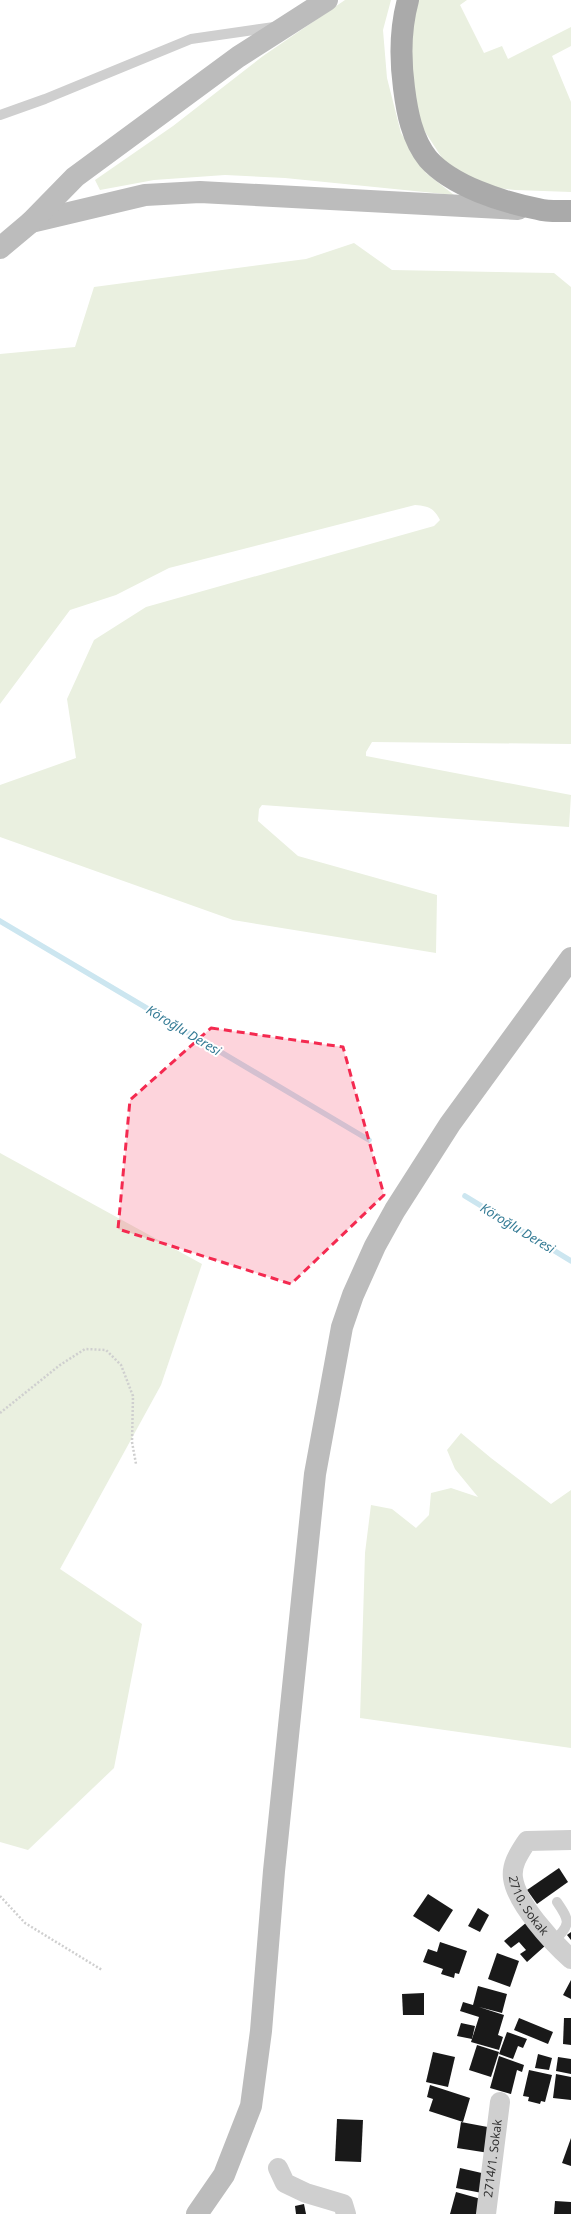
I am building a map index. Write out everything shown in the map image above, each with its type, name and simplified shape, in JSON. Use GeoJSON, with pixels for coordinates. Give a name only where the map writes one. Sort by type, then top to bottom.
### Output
{"type":"FeatureCollection","features":[{"type":"Feature","properties":{"kind":"main road"},"geometry":{"type":"LineString","coordinates":[[0,248],[31,222],[75,177],[238,57],[328,0]]}},
{"type":"Feature","properties":{"kind":"main road"},"geometry":{"type":"LineString","coordinates":[[408,0],[402,22],[403,80],[407,110],[415,136],[428,158],[444,174],[485,194],[538,210]]}},
{"type":"Feature","properties":{"kind":"main road"},"geometry":{"type":"LineString","coordinates":[[31,222],[145,195],[200,192],[571,211]]}},
{"type":"Feature","properties":{"kind":"main road"},"geometry":{"type":"LineString","coordinates":[[197,2214],[224,2175],[251,2106],[261,2031],[274,1871],[315,1474],[342,1327],[356,1288],[395,1210],[450,1124],[571,958]]}},
{"type":"Feature","properties":{"kind":"street"},"geometry":{"type":"LineString","coordinates":[[0,238],[31,222]]}},
{"type":"Feature","properties":{"kind":"street","name":"2710. Sokak"},"geometry":{"type":"LineString","coordinates":[[571,1840],[527,1841],[515,1860],[513,1878],[523,1905],[571,1959]]}},
{"type":"Feature","properties":{"kind":"street","name":"2714/1. Sokak"},"geometry":{"type":"LineString","coordinates":[[486,2214],[500,2102]]}},
{"type":"Feature","properties":{"kind":"street"},"geometry":{"type":"LineString","coordinates":[[278,2168],[285,2183],[306,2193],[343,2204],[346,2214]]}},
{"type":"Feature","properties":{"kind":"lane"},"geometry":{"type":"LineString","coordinates":[[0,115],[46,99],[192,39],[288,25]]}},
{"type":"Feature","properties":{"kind":"lane"},"geometry":{"type":"LineString","coordinates":[[554,1941],[568,1924],[569,1919],[557,1902]]}},
{"type":"Feature","properties":{"kind":"path"},"geometry":{"type":"LineString","coordinates":[[0,1413],[60,1365],[85,1349],[106,1350],[121,1365],[133,1396],[132,1442],[136,1464]]}},
{"type":"Feature","properties":{"kind":"path"},"geometry":{"type":"LineString","coordinates":[[0,1896],[24,1923],[102,1970]]}},
{"type":"Feature","properties":{"kind":"highlighted area"},"geometry":{"type":"Polygon","coordinates":[[[211,1028],[343,1047],[384,1195],[291,1284],[118,1229],[130,1100],[211,1028]]]}},
{"type":"Feature","properties":{"kind":"green space"},"geometry":{"type":"Polygon","coordinates":[[[345,0],[391,0],[383,30],[387,78],[401,133],[426,173],[454,195],[285,178],[225,175],[154,180],[100,190],[95,180],[173,126],[263,56],[345,0]]]}},
{"type":"Feature","properties":{"kind":"green space"},"geometry":{"type":"Polygon","coordinates":[[[417,0],[467,0],[460,5],[484,53],[502,46],[508,59],[571,27],[571,46],[552,56],[571,102],[571,192],[515,190],[483,186],[446,164],[420,124],[410,90],[408,23],[417,0]]]}},
{"type":"Feature","properties":{"kind":"green space"},"geometry":{"type":"Polygon","coordinates":[[[354,243],[392,270],[554,273],[571,287],[571,744],[372,742],[366,752],[366,756],[571,795],[569,827],[262,805],[259,809],[258,821],[298,856],[437,895],[436,953],[233,920],[0,837],[0,785],[76,758],[67,699],[94,640],[146,607],[434,526],[440,520],[430,508],[415,505],[169,568],[116,595],[70,610],[0,704],[0,354],[75,347],[94,287],[306,259],[354,243]]]}},
{"type":"Feature","properties":{"kind":"green space"},"geometry":{"type":"Polygon","coordinates":[[[0,1153],[202,1264],[161,1385],[60,1569],[142,1624],[114,1768],[28,1850],[0,1842],[0,1153]]]}},
{"type":"Feature","properties":{"kind":"green space"},"geometry":{"type":"Polygon","coordinates":[[[461,1433],[551,1504],[571,1490],[571,1748],[360,1718],[365,1553],[371,1505],[392,1509],[416,1528],[429,1515],[431,1493],[451,1488],[478,1497],[455,1469],[447,1450],[461,1433]]]}},
{"type":"Feature","properties":{"kind":"building"},"geometry":{"type":"Polygon","coordinates":[[[559,1868],[568,1882],[537,1904],[527,1890],[559,1868]]]}},
{"type":"Feature","properties":{"kind":"building"},"geometry":{"type":"Polygon","coordinates":[[[428,1894],[453,1910],[439,1932],[413,1916],[428,1894]]]}},
{"type":"Feature","properties":{"kind":"building"},"geometry":{"type":"Polygon","coordinates":[[[478,1908],[489,1915],[480,1932],[468,1926],[478,1908]]]}},
{"type":"Feature","properties":{"kind":"building"},"geometry":{"type":"Polygon","coordinates":[[[527,1922],[546,1945],[527,1962],[520,1954],[526,1950],[519,1942],[511,1948],[504,1941],[527,1922]]]}},
{"type":"Feature","properties":{"kind":"building"},"geometry":{"type":"Polygon","coordinates":[[[571,1932],[571,1940],[567,1935],[571,1932]]]}},
{"type":"Feature","properties":{"kind":"building"},"geometry":{"type":"Polygon","coordinates":[[[440,1942],[467,1951],[459,1974],[455,1973],[454,1978],[441,1974],[443,1969],[423,1962],[428,1949],[437,1952],[440,1942]]]}},
{"type":"Feature","properties":{"kind":"building"},"geometry":{"type":"Polygon","coordinates":[[[497,1953],[519,1961],[510,1987],[488,1979],[497,1953]]]}},
{"type":"Feature","properties":{"kind":"building"},"geometry":{"type":"Polygon","coordinates":[[[571,1980],[571,1999],[563,1995],[571,1980]]]}},
{"type":"Feature","properties":{"kind":"building"},"geometry":{"type":"Polygon","coordinates":[[[478,1986],[507,1994],[502,2013],[479,2007],[504,2015],[498,2035],[503,2037],[499,2050],[471,2042],[479,2017],[460,2011],[463,2002],[473,2005],[478,1986]]]}},
{"type":"Feature","properties":{"kind":"building"},"geometry":{"type":"Polygon","coordinates":[[[424,1993],[424,2015],[403,2015],[402,1994],[424,1993]]]}},
{"type":"Feature","properties":{"kind":"building"},"geometry":{"type":"Polygon","coordinates":[[[519,2018],[553,2032],[548,2044],[514,2030],[519,2018]]]}},
{"type":"Feature","properties":{"kind":"building"},"geometry":{"type":"Polygon","coordinates":[[[564,2018],[571,2018],[571,2045],[563,2044],[564,2018]]]}},
{"type":"Feature","properties":{"kind":"building"},"geometry":{"type":"Polygon","coordinates":[[[461,2023],[475,2026],[472,2039],[457,2036],[461,2023]]]}},
{"type":"Feature","properties":{"kind":"building"},"geometry":{"type":"Polygon","coordinates":[[[507,2032],[527,2039],[523,2048],[518,2046],[513,2059],[499,2054],[507,2032]]]}},
{"type":"Feature","properties":{"kind":"building"},"geometry":{"type":"Polygon","coordinates":[[[477,2045],[499,2052],[491,2077],[469,2070],[477,2045]]]}},
{"type":"Feature","properties":{"kind":"building"},"geometry":{"type":"Polygon","coordinates":[[[433,2052],[455,2057],[448,2087],[426,2082],[433,2052]]]}},
{"type":"Feature","properties":{"kind":"building"},"geometry":{"type":"Polygon","coordinates":[[[538,2054],[552,2058],[549,2070],[535,2068],[538,2054]]]}},
{"type":"Feature","properties":{"kind":"building"},"geometry":{"type":"Polygon","coordinates":[[[499,2056],[524,2065],[522,2072],[517,2070],[511,2094],[490,2088],[499,2056]]]}},
{"type":"Feature","properties":{"kind":"building"},"geometry":{"type":"Polygon","coordinates":[[[558,2057],[571,2059],[571,2074],[556,2071],[558,2057]]]}},
{"type":"Feature","properties":{"kind":"building"},"geometry":{"type":"Polygon","coordinates":[[[529,2070],[552,2075],[545,2102],[541,2101],[540,2104],[528,2101],[529,2097],[523,2096],[529,2070]]]}},
{"type":"Feature","properties":{"kind":"building"},"geometry":{"type":"Polygon","coordinates":[[[556,2074],[571,2077],[571,2100],[553,2098],[556,2074]]]}},
{"type":"Feature","properties":{"kind":"building"},"geometry":{"type":"Polygon","coordinates":[[[430,2085],[470,2098],[463,2122],[429,2111],[433,2099],[427,2097],[430,2085]]]}},
{"type":"Feature","properties":{"kind":"building"},"geometry":{"type":"Polygon","coordinates":[[[337,2119],[363,2120],[361,2162],[335,2161],[337,2119]]]}},
{"type":"Feature","properties":{"kind":"building"},"geometry":{"type":"Polygon","coordinates":[[[461,2122],[493,2128],[489,2153],[457,2148],[461,2122]]]}},
{"type":"Feature","properties":{"kind":"building"},"geometry":{"type":"Polygon","coordinates":[[[571,2138],[571,2166],[562,2163],[571,2138]]]}},
{"type":"Feature","properties":{"kind":"building"},"geometry":{"type":"Polygon","coordinates":[[[460,2168],[486,2174],[482,2193],[456,2188],[460,2168]]]}},
{"type":"Feature","properties":{"kind":"building"},"geometry":{"type":"Polygon","coordinates":[[[456,2192],[481,2199],[477,2214],[450,2214],[456,2192]]]}},
{"type":"Feature","properties":{"kind":"building"},"geometry":{"type":"Polygon","coordinates":[[[555,2201],[571,2202],[571,2214],[554,2214],[555,2201]]]}},
{"type":"Feature","properties":{"kind":"building"},"geometry":{"type":"Polygon","coordinates":[[[304,2204],[306,2214],[296,2214],[295,2206],[304,2204]]]}},
{"type":"Feature","properties":{"kind":"waterway","name":"Köroğlu Deresi"},"geometry":{"type":"LineString","coordinates":[[0,921],[369,1140]]}},
{"type":"Feature","properties":{"kind":"waterway","name":"Köroğlu Deresi"},"geometry":{"type":"LineString","coordinates":[[465,1196],[571,1261]]}}]}
